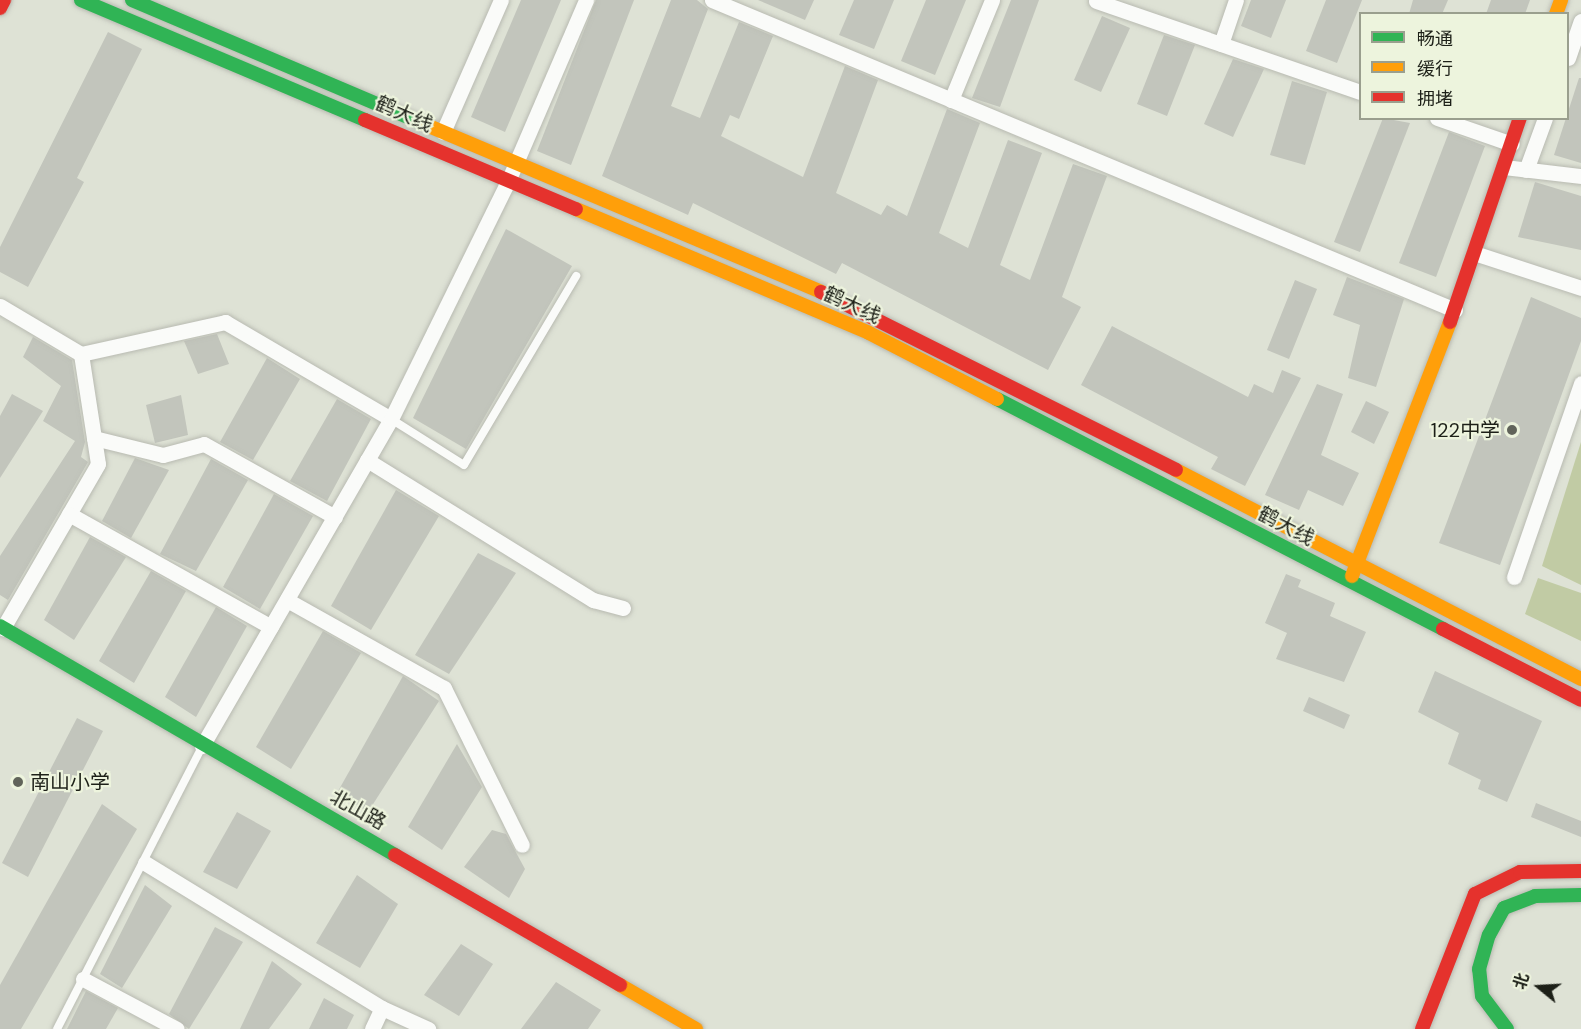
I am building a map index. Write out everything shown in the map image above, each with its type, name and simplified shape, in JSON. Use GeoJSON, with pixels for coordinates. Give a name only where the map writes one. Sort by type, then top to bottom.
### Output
{"type":"FeatureCollection","features":[{"type":"Feature","properties":{"kind":"main road"},"geometry":{"type":"LineString","coordinates":[[0,8],[4,0]]}},
{"type":"Feature","properties":{"kind":"main road","name":"鹤大线"},"geometry":{"type":"LineString","coordinates":[[81,0],[869,333],[1581,700]]}},
{"type":"Feature","properties":{"kind":"main road","name":"鹤大线"},"geometry":{"type":"LineString","coordinates":[[132,0],[877,316],[1581,679]]}},
{"type":"Feature","properties":{"kind":"main road"},"geometry":{"type":"LineString","coordinates":[[1349,580],[1358,564],[1455,310],[1519,120]]}},
{"type":"Feature","properties":{"kind":"main road","name":"北山路"},"geometry":{"type":"LineString","coordinates":[[2,627],[202,746],[696,1029]]}},
{"type":"Feature","properties":{"kind":"main road"},"geometry":{"type":"LineString","coordinates":[[1422,1029],[1475,894],[1520,872],[1581,871]]}},
{"type":"Feature","properties":{"kind":"main road"},"geometry":{"type":"LineString","coordinates":[[1507,1029],[1482,996],[1479,969],[1489,935],[1504,908],[1535,896],[1581,895]]}},
{"type":"Feature","properties":{"kind":"street"},"geometry":{"type":"LineString","coordinates":[[443,132],[501,0]]}},
{"type":"Feature","properties":{"kind":"street"},"geometry":{"type":"LineString","coordinates":[[202,746],[391,419],[509,179],[586,0]]}},
{"type":"Feature","properties":{"kind":"street"},"geometry":{"type":"LineString","coordinates":[[712,0],[1455,310]]}},
{"type":"Feature","properties":{"kind":"street"},"geometry":{"type":"LineString","coordinates":[[951,100],[992,0]]}},
{"type":"Feature","properties":{"kind":"street"},"geometry":{"type":"LineString","coordinates":[[1221,44],[1236,0]]}},
{"type":"Feature","properties":{"kind":"street"},"geometry":{"type":"LineString","coordinates":[[1096,1],[1359,92]]}},
{"type":"Feature","properties":{"kind":"street"},"geometry":{"type":"LineString","coordinates":[[1569,55],[1581,21]]}},
{"type":"Feature","properties":{"kind":"street"},"geometry":{"type":"LineString","coordinates":[[1443,120],[1512,144]]}},
{"type":"Feature","properties":{"kind":"street"},"geometry":{"type":"LineString","coordinates":[[1526,170],[1544,120]]}},
{"type":"Feature","properties":{"kind":"street"},"geometry":{"type":"LineString","coordinates":[[1504,167],[1581,177]]}},
{"type":"Feature","properties":{"kind":"street"},"geometry":{"type":"LineString","coordinates":[[1474,253],[1581,288]]}},
{"type":"Feature","properties":{"kind":"street"},"geometry":{"type":"LineString","coordinates":[[0,306],[81,354],[225,322],[391,419]]}},
{"type":"Feature","properties":{"kind":"street"},"geometry":{"type":"LineString","coordinates":[[2,627],[98,464],[81,354]]}},
{"type":"Feature","properties":{"kind":"street"},"geometry":{"type":"LineString","coordinates":[[1514,578],[1581,383]]}},
{"type":"Feature","properties":{"kind":"street"},"geometry":{"type":"LineString","coordinates":[[94,438],[163,456],[204,444],[334,517]]}},
{"type":"Feature","properties":{"kind":"street"},"geometry":{"type":"LineString","coordinates":[[367,460],[592,600],[623,608]]}},
{"type":"Feature","properties":{"kind":"street"},"geometry":{"type":"LineString","coordinates":[[69,514],[271,627]]}},
{"type":"Feature","properties":{"kind":"street"},"geometry":{"type":"LineString","coordinates":[[287,600],[444,688],[522,845]]}},
{"type":"Feature","properties":{"kind":"street"},"geometry":{"type":"LineString","coordinates":[[145,863],[382,1008],[428,1029]]}},
{"type":"Feature","properties":{"kind":"street"},"geometry":{"type":"LineString","coordinates":[[83,980],[177,1029]]}},
{"type":"Feature","properties":{"kind":"street"},"geometry":{"type":"LineString","coordinates":[[372,1029],[382,1008]]}},
{"type":"Feature","properties":{"kind":"lane"},"geometry":{"type":"LineString","coordinates":[[391,419],[464,465],[576,276]]}},
{"type":"Feature","properties":{"kind":"lane"},"geometry":{"type":"LineString","coordinates":[[57,1029],[145,863],[202,746]]}},
{"type":"Feature","properties":{"kind":"green space"},"geometry":{"type":"Polygon","coordinates":[[[1581,442],[1581,585],[1542,566],[1581,442]]]}},
{"type":"Feature","properties":{"kind":"green space"},"geometry":{"type":"Polygon","coordinates":[[[1538,578],[1581,593],[1581,641],[1525,614],[1538,578]]]}},
{"type":"Feature","properties":{"kind":"building"},"geometry":{"type":"Polygon","coordinates":[[[521,0],[561,0],[505,132],[471,117],[521,0]]]}},
{"type":"Feature","properties":{"kind":"building"},"geometry":{"type":"Polygon","coordinates":[[[596,0],[634,0],[571,165],[537,151],[596,0]]]}},
{"type":"Feature","properties":{"kind":"building"},"geometry":{"type":"Polygon","coordinates":[[[671,0],[697,0],[708,9],[671,106],[700,118],[739,22],[773,36],[739,119],[730,115],[721,136],[803,177],[845,66],[878,80],[836,193],[881,215],[887,205],[907,216],[947,109],[980,123],[939,233],[968,248],[1008,140],[1042,153],[1000,265],[1030,280],[1073,164],[1107,176],[1062,297],[1081,307],[1048,370],[842,263],[836,274],[693,203],[688,215],[602,176],[671,0]]]}},
{"type":"Feature","properties":{"kind":"building"},"geometry":{"type":"Polygon","coordinates":[[[758,0],[814,0],[805,20],[758,0]]]}},
{"type":"Feature","properties":{"kind":"building"},"geometry":{"type":"Polygon","coordinates":[[[854,0],[894,0],[874,49],[839,35],[854,0]]]}},
{"type":"Feature","properties":{"kind":"building"},"geometry":{"type":"Polygon","coordinates":[[[926,0],[966,0],[935,75],[901,61],[926,0]]]}},
{"type":"Feature","properties":{"kind":"building"},"geometry":{"type":"Polygon","coordinates":[[[1011,0],[1039,0],[1000,107],[972,98],[1011,0]]]}},
{"type":"Feature","properties":{"kind":"building"},"geometry":{"type":"Polygon","coordinates":[[[1251,0],[1286,0],[1271,38],[1241,26],[1251,0]]]}},
{"type":"Feature","properties":{"kind":"building"},"geometry":{"type":"Polygon","coordinates":[[[1326,0],[1362,0],[1337,63],[1306,51],[1326,0]]]}},
{"type":"Feature","properties":{"kind":"building"},"geometry":{"type":"Polygon","coordinates":[[[1413,0],[1448,0],[1443,12],[1410,12],[1413,0]]]}},
{"type":"Feature","properties":{"kind":"building"},"geometry":{"type":"Polygon","coordinates":[[[1491,0],[1530,0],[1526,12],[1487,12],[1491,0]]]}},
{"type":"Feature","properties":{"kind":"building"},"geometry":{"type":"Polygon","coordinates":[[[1102,16],[1130,28],[1101,92],[1074,80],[1102,16]]]}},
{"type":"Feature","properties":{"kind":"building"},"geometry":{"type":"Polygon","coordinates":[[[108,32],[142,49],[77,178],[84,182],[28,287],[0,272],[0,247],[108,32]]]}},
{"type":"Feature","properties":{"kind":"building"},"geometry":{"type":"Polygon","coordinates":[[[1164,35],[1195,45],[1167,116],[1137,104],[1164,35]]]}},
{"type":"Feature","properties":{"kind":"building"},"geometry":{"type":"Polygon","coordinates":[[[1233,59],[1264,69],[1233,137],[1204,124],[1233,59]]]}},
{"type":"Feature","properties":{"kind":"building"},"geometry":{"type":"Polygon","coordinates":[[[1579,78],[1581,78],[1581,163],[1554,155],[1565,120],[1569,120],[1569,109],[1579,78]]]}},
{"type":"Feature","properties":{"kind":"building"},"geometry":{"type":"Polygon","coordinates":[[[1292,81],[1327,92],[1305,165],[1270,155],[1292,81]]]}},
{"type":"Feature","properties":{"kind":"building"},"geometry":{"type":"Polygon","coordinates":[[[1382,120],[1410,123],[1360,252],[1334,242],[1382,120]]]}},
{"type":"Feature","properties":{"kind":"building"},"geometry":{"type":"Polygon","coordinates":[[[1449,132],[1485,146],[1436,277],[1399,263],[1449,132]]]}},
{"type":"Feature","properties":{"kind":"building"},"geometry":{"type":"Polygon","coordinates":[[[1535,182],[1581,196],[1581,250],[1518,237],[1535,182]]]}},
{"type":"Feature","properties":{"kind":"building"},"geometry":{"type":"Polygon","coordinates":[[[506,229],[572,266],[466,449],[413,418],[506,229]]]}},
{"type":"Feature","properties":{"kind":"building"},"geometry":{"type":"Polygon","coordinates":[[[1347,277],[1404,299],[1376,387],[1348,378],[1360,325],[1333,315],[1347,277]]]}},
{"type":"Feature","properties":{"kind":"building"},"geometry":{"type":"Polygon","coordinates":[[[1295,280],[1317,289],[1289,359],[1267,350],[1295,280]]]}},
{"type":"Feature","properties":{"kind":"building"},"geometry":{"type":"Polygon","coordinates":[[[1531,297],[1581,318],[1581,341],[1500,565],[1439,543],[1531,297]]]}},
{"type":"Feature","properties":{"kind":"building"},"geometry":{"type":"Polygon","coordinates":[[[1112,326],[1248,397],[1254,384],[1273,393],[1282,370],[1301,378],[1245,486],[1211,469],[1218,457],[1081,385],[1112,326]]]}},
{"type":"Feature","properties":{"kind":"building"},"geometry":{"type":"Polygon","coordinates":[[[217,334],[229,364],[198,374],[184,341],[217,334]]]}},
{"type":"Feature","properties":{"kind":"building"},"geometry":{"type":"Polygon","coordinates":[[[33,337],[72,360],[85,442],[81,457],[88,462],[8,600],[0,595],[0,556],[75,441],[43,421],[61,386],[23,357],[33,337]]]}},
{"type":"Feature","properties":{"kind":"building"},"geometry":{"type":"Polygon","coordinates":[[[267,358],[300,379],[253,460],[220,442],[267,358]]]}},
{"type":"Feature","properties":{"kind":"building"},"geometry":{"type":"Polygon","coordinates":[[[1317,384],[1343,394],[1321,455],[1359,473],[1343,506],[1308,490],[1299,510],[1265,495],[1317,384]]]}},
{"type":"Feature","properties":{"kind":"building"},"geometry":{"type":"Polygon","coordinates":[[[12,394],[43,411],[0,478],[0,416],[12,394]]]}},
{"type":"Feature","properties":{"kind":"building"},"geometry":{"type":"Polygon","coordinates":[[[181,395],[188,435],[155,443],[146,405],[181,395]]]}},
{"type":"Feature","properties":{"kind":"building"},"geometry":{"type":"Polygon","coordinates":[[[337,399],[371,419],[327,501],[290,481],[337,399]]]}},
{"type":"Feature","properties":{"kind":"building"},"geometry":{"type":"Polygon","coordinates":[[[1366,401],[1389,412],[1374,444],[1351,432],[1366,401]]]}},
{"type":"Feature","properties":{"kind":"building"},"geometry":{"type":"Polygon","coordinates":[[[135,458],[169,470],[131,538],[102,521],[135,458]]]}},
{"type":"Feature","properties":{"kind":"building"},"geometry":{"type":"Polygon","coordinates":[[[211,459],[248,480],[196,571],[160,554],[211,459]]]}},
{"type":"Feature","properties":{"kind":"building"},"geometry":{"type":"Polygon","coordinates":[[[396,490],[439,516],[371,630],[331,606],[396,490]]]}},
{"type":"Feature","properties":{"kind":"building"},"geometry":{"type":"Polygon","coordinates":[[[274,494],[313,516],[260,609],[223,587],[274,494]]]}},
{"type":"Feature","properties":{"kind":"building"},"geometry":{"type":"Polygon","coordinates":[[[90,537],[126,557],[74,640],[44,620],[90,537]]]}},
{"type":"Feature","properties":{"kind":"building"},"geometry":{"type":"Polygon","coordinates":[[[478,553],[516,573],[449,674],[415,655],[478,553]]]}},
{"type":"Feature","properties":{"kind":"building"},"geometry":{"type":"Polygon","coordinates":[[[151,571],[186,591],[134,683],[99,661],[151,571]]]}},
{"type":"Feature","properties":{"kind":"building"},"geometry":{"type":"Polygon","coordinates":[[[1286,574],[1301,580],[1298,587],[1335,603],[1330,616],[1366,632],[1344,682],[1276,659],[1287,633],[1265,623],[1286,574]]]}},
{"type":"Feature","properties":{"kind":"building"},"geometry":{"type":"Polygon","coordinates":[[[216,607],[247,626],[196,717],[165,697],[216,607]]]}},
{"type":"Feature","properties":{"kind":"building"},"geometry":{"type":"Polygon","coordinates":[[[323,631],[361,653],[291,769],[256,747],[323,631]]]}},
{"type":"Feature","properties":{"kind":"building"},"geometry":{"type":"Polygon","coordinates":[[[1435,671],[1542,721],[1507,802],[1478,789],[1481,780],[1448,764],[1459,733],[1418,712],[1435,671]]]}},
{"type":"Feature","properties":{"kind":"building"},"geometry":{"type":"Polygon","coordinates":[[[403,676],[439,701],[368,812],[337,793],[403,676]]]}},
{"type":"Feature","properties":{"kind":"building"},"geometry":{"type":"Polygon","coordinates":[[[1309,697],[1350,715],[1344,729],[1303,711],[1309,697]]]}},
{"type":"Feature","properties":{"kind":"building"},"geometry":{"type":"Polygon","coordinates":[[[77,718],[103,731],[28,877],[2,863],[77,718]]]}},
{"type":"Feature","properties":{"kind":"building"},"geometry":{"type":"Polygon","coordinates":[[[457,744],[482,787],[442,850],[408,827],[457,744]]]}},
{"type":"Feature","properties":{"kind":"building"},"geometry":{"type":"Polygon","coordinates":[[[1536,803],[1581,821],[1581,837],[1531,817],[1536,803]]]}},
{"type":"Feature","properties":{"kind":"building"},"geometry":{"type":"Polygon","coordinates":[[[102,804],[137,829],[21,1029],[0,1029],[0,985],[102,804]]]}},
{"type":"Feature","properties":{"kind":"building"},"geometry":{"type":"Polygon","coordinates":[[[237,812],[271,831],[237,889],[203,872],[237,812]]]}},
{"type":"Feature","properties":{"kind":"building"},"geometry":{"type":"Polygon","coordinates":[[[492,830],[506,834],[525,869],[509,898],[464,867],[492,830]]]}},
{"type":"Feature","properties":{"kind":"building"},"geometry":{"type":"Polygon","coordinates":[[[357,875],[398,904],[360,968],[316,943],[357,875]]]}},
{"type":"Feature","properties":{"kind":"building"},"geometry":{"type":"Polygon","coordinates":[[[145,885],[172,906],[122,988],[100,974],[145,885]]]}},
{"type":"Feature","properties":{"kind":"building"},"geometry":{"type":"Polygon","coordinates":[[[215,927],[243,942],[189,1029],[169,1014],[215,927]]]}},
{"type":"Feature","properties":{"kind":"building"},"geometry":{"type":"Polygon","coordinates":[[[461,944],[493,964],[459,1016],[424,995],[461,944]]]}},
{"type":"Feature","properties":{"kind":"building"},"geometry":{"type":"Polygon","coordinates":[[[272,961],[302,984],[269,1029],[240,1029],[272,961]]]}},
{"type":"Feature","properties":{"kind":"building"},"geometry":{"type":"Polygon","coordinates":[[[556,982],[601,1010],[588,1029],[521,1029],[556,982]]]}},
{"type":"Feature","properties":{"kind":"building"},"geometry":{"type":"Polygon","coordinates":[[[86,991],[118,1008],[106,1029],[67,1029],[86,991]]]}},
{"type":"Feature","properties":{"kind":"building"},"geometry":{"type":"Polygon","coordinates":[[[324,998],[354,1015],[347,1029],[309,1029],[324,998]]]}},
{"type":"Feature","properties":{"kind":"traffic: fast"},"geometry":{"type":"LineString","coordinates":[[81,0],[365,120]]}},
{"type":"Feature","properties":{"kind":"traffic: fast"},"geometry":{"type":"LineString","coordinates":[[132,0],[424,124]]}},
{"type":"Feature","properties":{"kind":"traffic: fast"},"geometry":{"type":"LineString","coordinates":[[997,399],[1443,629]]}},
{"type":"Feature","properties":{"kind":"traffic: fast"},"geometry":{"type":"LineString","coordinates":[[0,626],[395,855]]}},
{"type":"Feature","properties":{"kind":"traffic: fast"},"geometry":{"type":"LineString","coordinates":[[1507,1029],[1482,996],[1479,969],[1489,935],[1504,908],[1535,896],[1581,895]]}},
{"type":"Feature","properties":{"kind":"traffic: slow"},"geometry":{"type":"LineString","coordinates":[[1557,12],[1561,0]]}},
{"type":"Feature","properties":{"kind":"traffic: slow"},"geometry":{"type":"LineString","coordinates":[[424,124],[821,292]]}},
{"type":"Feature","properties":{"kind":"traffic: slow"},"geometry":{"type":"LineString","coordinates":[[576,209],[869,333],[997,399]]}},
{"type":"Feature","properties":{"kind":"traffic: slow"},"geometry":{"type":"LineString","coordinates":[[1352,576],[1450,322]]}},
{"type":"Feature","properties":{"kind":"traffic: slow"},"geometry":{"type":"LineString","coordinates":[[1176,470],[1581,679]]}},
{"type":"Feature","properties":{"kind":"traffic: slow"},"geometry":{"type":"LineString","coordinates":[[620,985],[696,1029]]}},
{"type":"Feature","properties":{"kind":"traffic: jam"},"geometry":{"type":"LineString","coordinates":[[0,8],[4,0]]}},
{"type":"Feature","properties":{"kind":"traffic: jam"},"geometry":{"type":"LineString","coordinates":[[365,120],[576,209]]}},
{"type":"Feature","properties":{"kind":"traffic: jam"},"geometry":{"type":"LineString","coordinates":[[1450,322],[1519,120]]}},
{"type":"Feature","properties":{"kind":"traffic: jam"},"geometry":{"type":"LineString","coordinates":[[821,292],[1176,470]]}},
{"type":"Feature","properties":{"kind":"traffic: jam"},"geometry":{"type":"LineString","coordinates":[[1443,629],[1581,700]]}},
{"type":"Feature","properties":{"kind":"traffic: jam"},"geometry":{"type":"LineString","coordinates":[[395,855],[620,985]]}},
{"type":"Feature","properties":{"kind":"traffic: jam"},"geometry":{"type":"LineString","coordinates":[[1422,1029],[1475,894],[1520,872],[1581,871]]}},
{"type":"Feature","properties":{"kind":"place","name":"122中学"},"geometry":{"type":"Point","coordinates":[1512,430]}},
{"type":"Feature","properties":{"kind":"place","name":"南山小学"},"geometry":{"type":"Point","coordinates":[18,782]}}]}
